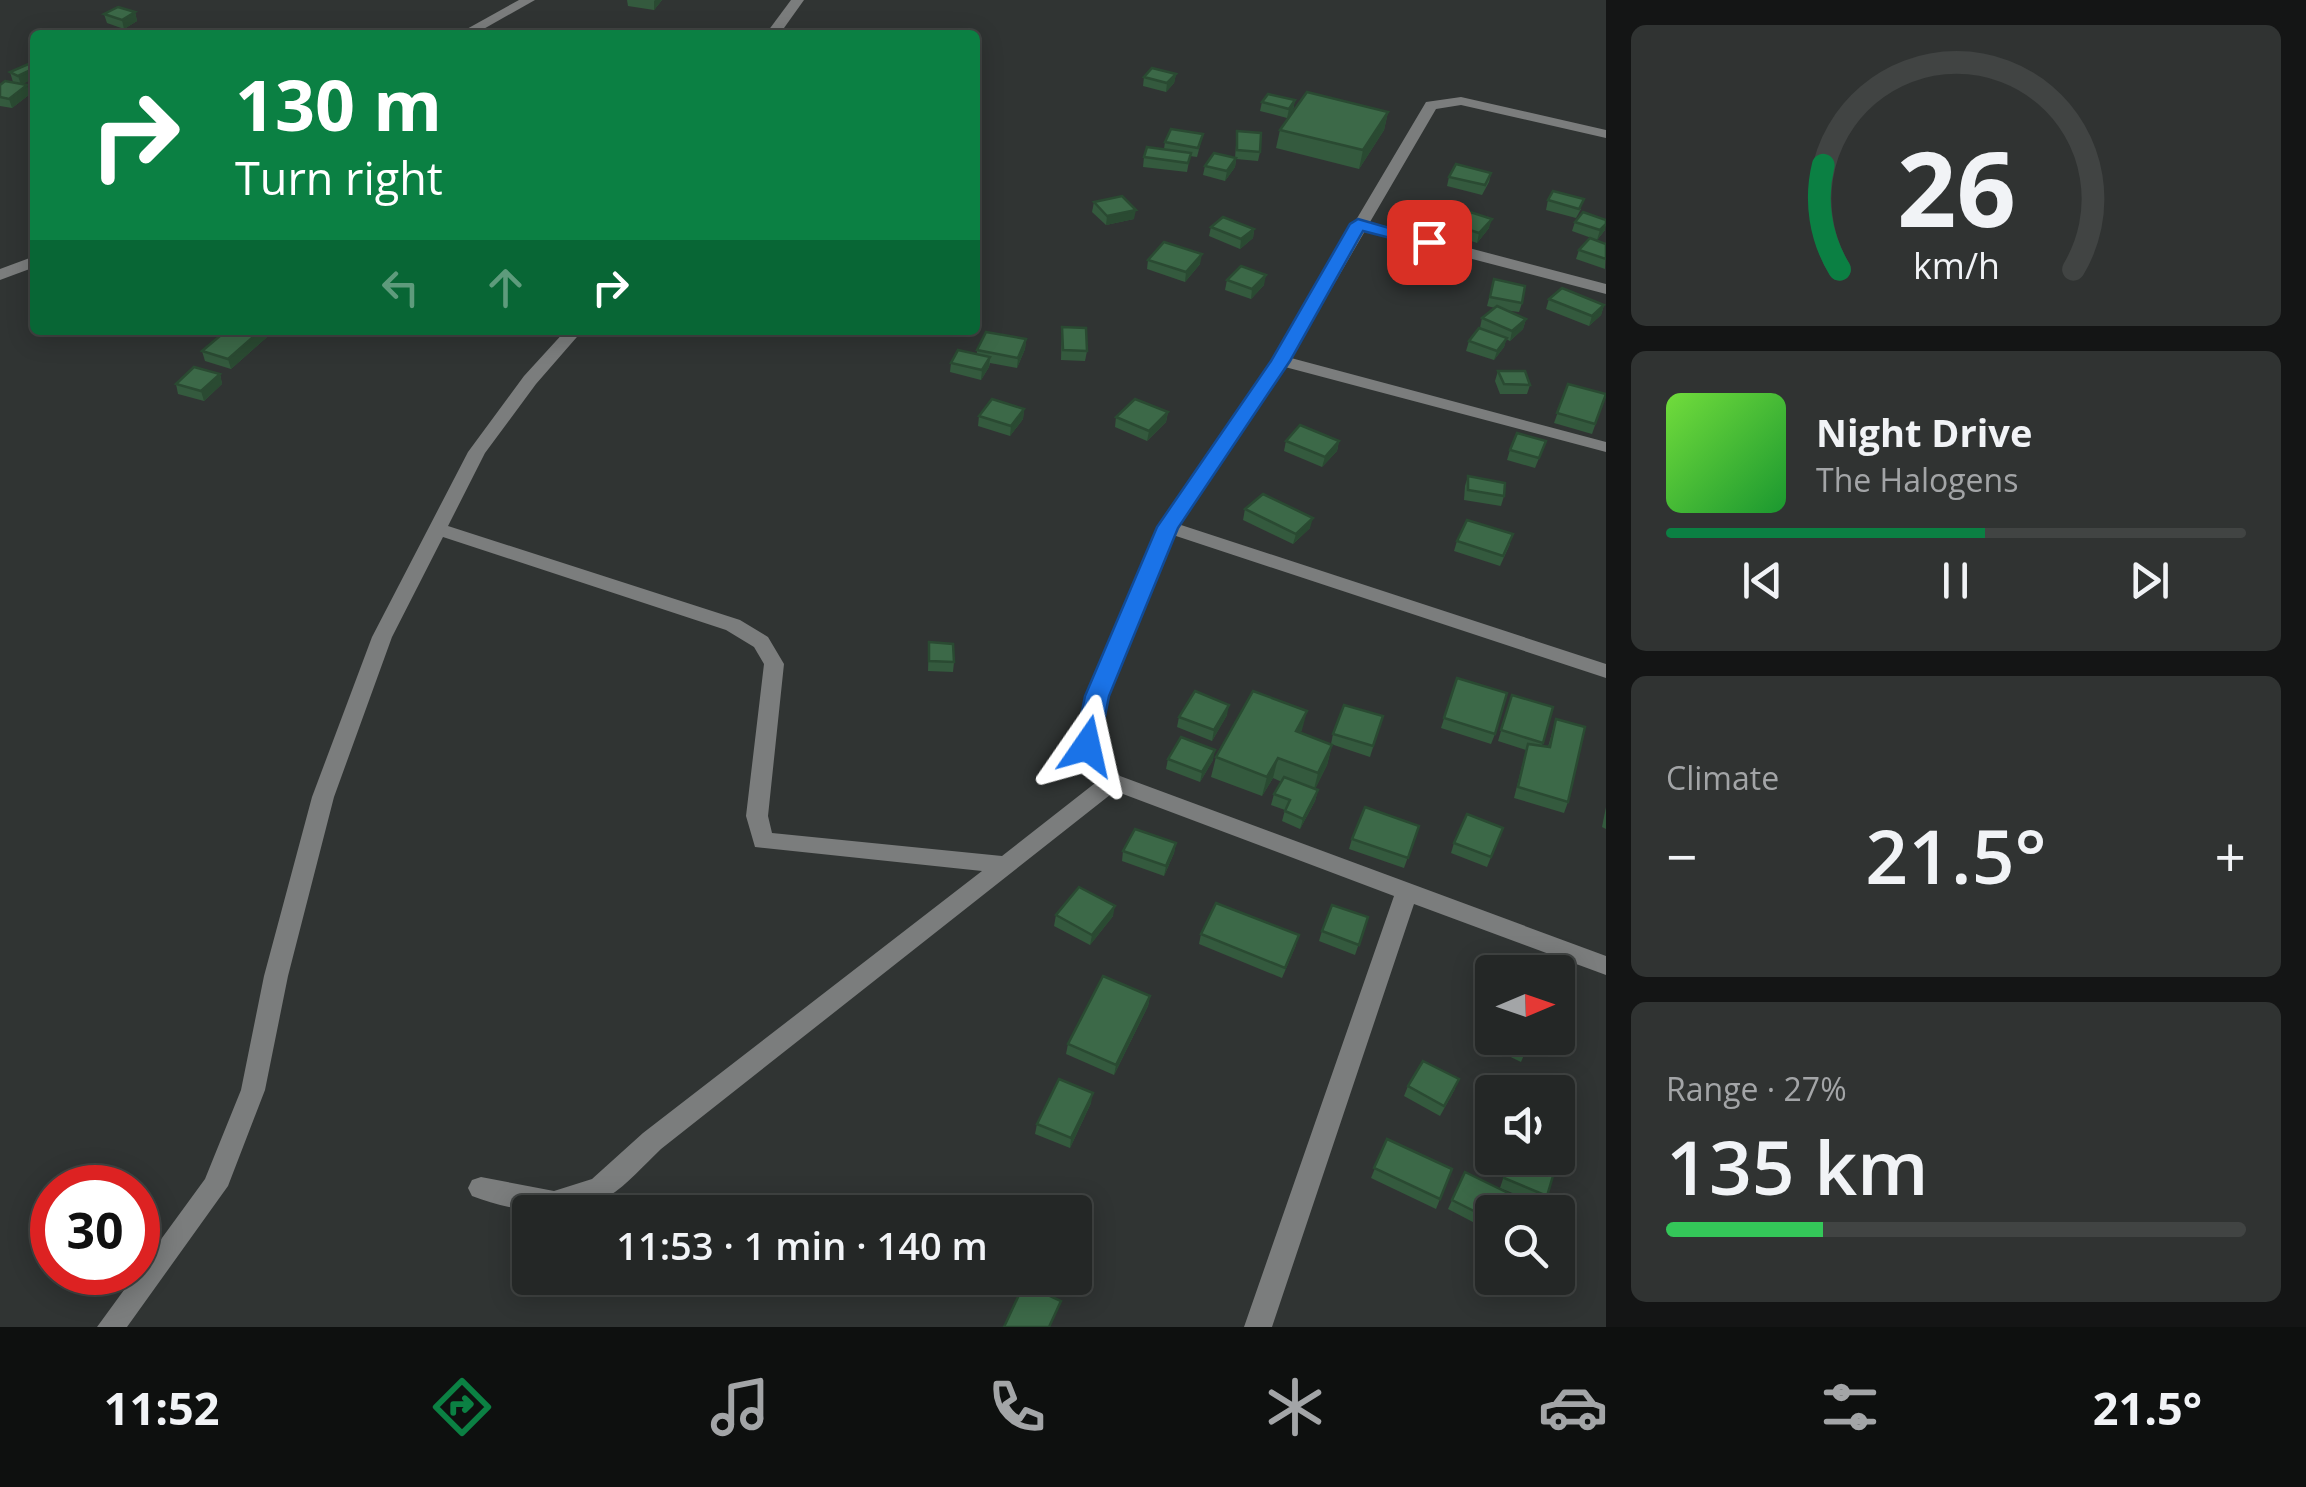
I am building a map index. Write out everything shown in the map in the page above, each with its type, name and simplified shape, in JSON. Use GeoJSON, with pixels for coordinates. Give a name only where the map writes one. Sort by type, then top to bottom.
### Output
{"type":"FeatureCollection","features":[{"type":"Feature","properties":{"kind":"street"},"geometry":{"type":"LineString","coordinates":[[472,30],[529,0]]}},
{"type":"Feature","properties":{"kind":"street"},"geometry":{"type":"LineString","coordinates":[[776,30],[798,0]]}},
{"type":"Feature","properties":{"kind":"street"},"geometry":{"type":"LineString","coordinates":[[1606,134],[1462,101],[1431,105],[1280,361],[1168,527],[1097,696],[1087,746],[1112,782],[1606,966]]}},
{"type":"Feature","properties":{"kind":"street"},"geometry":{"type":"LineString","coordinates":[[1358,224],[1606,289]]}},
{"type":"Feature","properties":{"kind":"street"},"geometry":{"type":"LineString","coordinates":[[0,276],[30,263]]}},
{"type":"Feature","properties":{"kind":"street"},"geometry":{"type":"LineString","coordinates":[[111,1327],[215,1186],[253,1090],[276,976],[323,797],[382,636],[478,452],[530,380],[571,335]]}},
{"type":"Feature","properties":{"kind":"street"},"geometry":{"type":"LineString","coordinates":[[1280,361],[1606,446]]}},
{"type":"Feature","properties":{"kind":"street"},"geometry":{"type":"LineString","coordinates":[[1168,527],[1606,671]]}},
{"type":"Feature","properties":{"kind":"street"},"geometry":{"type":"LineString","coordinates":[[440,529],[733,625],[761,642],[774,664],[757,816],[763,841],[795,841],[1005,865]]}},
{"type":"Feature","properties":{"kind":"street"},"geometry":{"type":"LineString","coordinates":[[481,1188],[554,1203],[600,1188],[652,1141],[1112,782]]}},
{"type":"Feature","properties":{"kind":"street"},"geometry":{"type":"LineString","coordinates":[[1258,1327],[1407,892]]}},
{"type":"Feature","properties":{"kind":"building"},"geometry":{"type":"Polygon","coordinates":[[[118,7],[135,12],[122,20],[104,14],[118,7]]]}},
{"type":"Feature","properties":{"kind":"building"},"geometry":{"type":"Polygon","coordinates":[[[30,64],[30,70],[18,76],[10,72],[30,64]]]}},
{"type":"Feature","properties":{"kind":"building"},"geometry":{"type":"Polygon","coordinates":[[[1152,68],[1176,74],[1167,83],[1144,77],[1152,68]]]}},
{"type":"Feature","properties":{"kind":"building"},"geometry":{"type":"Polygon","coordinates":[[[5,81],[27,85],[9,99],[0,97],[0,85],[5,81]]]}},
{"type":"Feature","properties":{"kind":"building"},"geometry":{"type":"Polygon","coordinates":[[[1307,92],[1388,112],[1363,150],[1280,130],[1307,92]]]}},
{"type":"Feature","properties":{"kind":"building"},"geometry":{"type":"Polygon","coordinates":[[[1268,94],[1295,100],[1289,109],[1262,102],[1268,94]]]}},
{"type":"Feature","properties":{"kind":"building"},"geometry":{"type":"Polygon","coordinates":[[[1171,129],[1203,134],[1198,148],[1165,142],[1171,129]]]}},
{"type":"Feature","properties":{"kind":"building"},"geometry":{"type":"Polygon","coordinates":[[[1237,131],[1261,133],[1260,152],[1237,150],[1237,131]]]}},
{"type":"Feature","properties":{"kind":"building"},"geometry":{"type":"Polygon","coordinates":[[[1147,147],[1191,153],[1188,163],[1144,157],[1147,147]]]}},
{"type":"Feature","properties":{"kind":"building"},"geometry":{"type":"Polygon","coordinates":[[[1214,153],[1236,158],[1227,171],[1205,166],[1214,153]]]}},
{"type":"Feature","properties":{"kind":"building"},"geometry":{"type":"Polygon","coordinates":[[[1456,164],[1491,173],[1485,185],[1449,177],[1456,164]]]}},
{"type":"Feature","properties":{"kind":"building"},"geometry":{"type":"Polygon","coordinates":[[[1553,191],[1584,199],[1579,209],[1548,200],[1553,191]]]}},
{"type":"Feature","properties":{"kind":"building"},"geometry":{"type":"Polygon","coordinates":[[[1122,196],[1136,210],[1107,216],[1094,202],[1122,196]]]}},
{"type":"Feature","properties":{"kind":"building"},"geometry":{"type":"Polygon","coordinates":[[[1464,210],[1492,219],[1479,233],[1451,224],[1464,210]]]}},
{"type":"Feature","properties":{"kind":"building"},"geometry":{"type":"Polygon","coordinates":[[[1583,212],[1606,220],[1606,224],[1600,230],[1575,222],[1583,212]]]}},
{"type":"Feature","properties":{"kind":"building"},"geometry":{"type":"Polygon","coordinates":[[[1223,217],[1254,229],[1241,239],[1211,227],[1223,217]]]}},
{"type":"Feature","properties":{"kind":"building"},"geometry":{"type":"Polygon","coordinates":[[[1590,238],[1606,244],[1606,259],[1579,250],[1590,238]]]}},
{"type":"Feature","properties":{"kind":"building"},"geometry":{"type":"Polygon","coordinates":[[[1164,242],[1202,254],[1186,272],[1148,260],[1164,242]]]}},
{"type":"Feature","properties":{"kind":"building"},"geometry":{"type":"Polygon","coordinates":[[[1241,266],[1266,275],[1252,289],[1227,280],[1241,266]]]}},
{"type":"Feature","properties":{"kind":"building"},"geometry":{"type":"Polygon","coordinates":[[[1494,279],[1525,286],[1522,303],[1490,297],[1494,279]]]}},
{"type":"Feature","properties":{"kind":"building"},"geometry":{"type":"Polygon","coordinates":[[[1562,288],[1604,305],[1592,316],[1549,299],[1562,288]]]}},
{"type":"Feature","properties":{"kind":"building"},"geometry":{"type":"Polygon","coordinates":[[[1497,306],[1526,319],[1512,331],[1482,318],[1497,306]]]}},
{"type":"Feature","properties":{"kind":"building"},"geometry":{"type":"Polygon","coordinates":[[[1062,327],[1086,328],[1087,351],[1063,350],[1062,327]]]}},
{"type":"Feature","properties":{"kind":"building"},"geometry":{"type":"Polygon","coordinates":[[[1479,328],[1507,338],[1497,351],[1469,341],[1479,328]]]}},
{"type":"Feature","properties":{"kind":"building"},"geometry":{"type":"Polygon","coordinates":[[[986,332],[1026,339],[1018,358],[977,350],[986,332]]]}},
{"type":"Feature","properties":{"kind":"building"},"geometry":{"type":"Polygon","coordinates":[[[221,335],[255,335],[228,359],[202,351],[221,335]]]}},
{"type":"Feature","properties":{"kind":"building"},"geometry":{"type":"Polygon","coordinates":[[[958,350],[990,357],[982,370],[951,363],[958,350]]]}},
{"type":"Feature","properties":{"kind":"building"},"geometry":{"type":"Polygon","coordinates":[[[194,367],[220,374],[201,391],[176,384],[194,367]]]}},
{"type":"Feature","properties":{"kind":"building"},"geometry":{"type":"Polygon","coordinates":[[[1498,371],[1525,371],[1530,385],[1504,384],[1498,371]]]}},
{"type":"Feature","properties":{"kind":"building"},"geometry":{"type":"Polygon","coordinates":[[[1568,384],[1606,394],[1595,424],[1557,413],[1568,384]]]}},
{"type":"Feature","properties":{"kind":"building"},"geometry":{"type":"Polygon","coordinates":[[[992,399],[1024,409],[1011,426],[979,416],[992,399]]]}},
{"type":"Feature","properties":{"kind":"building"},"geometry":{"type":"Polygon","coordinates":[[[1135,399],[1168,412],[1149,431],[1116,417],[1135,399]]]}},
{"type":"Feature","properties":{"kind":"building"},"geometry":{"type":"Polygon","coordinates":[[[1300,425],[1339,441],[1325,457],[1286,441],[1300,425]]]}},
{"type":"Feature","properties":{"kind":"building"},"geometry":{"type":"Polygon","coordinates":[[[1517,433],[1546,441],[1539,458],[1510,450],[1517,433]]]}},
{"type":"Feature","properties":{"kind":"building"},"geometry":{"type":"Polygon","coordinates":[[[1468,476],[1505,483],[1504,496],[1468,490],[1468,476]]]}},
{"type":"Feature","properties":{"kind":"building"},"geometry":{"type":"Polygon","coordinates":[[[1263,494],[1313,518],[1296,534],[1245,509],[1263,494]]]}},
{"type":"Feature","properties":{"kind":"building"},"geometry":{"type":"Polygon","coordinates":[[[1467,520],[1513,534],[1503,556],[1457,541],[1467,520]]]}},
{"type":"Feature","properties":{"kind":"building"},"geometry":{"type":"Polygon","coordinates":[[[929,642],[953,644],[954,662],[929,661],[929,642]]]}},
{"type":"Feature","properties":{"kind":"building"},"geometry":{"type":"Polygon","coordinates":[[[1457,678],[1507,693],[1495,734],[1444,718],[1457,678]]]}},
{"type":"Feature","properties":{"kind":"building"},"geometry":{"type":"Polygon","coordinates":[[[1195,691],[1229,705],[1214,730],[1179,717],[1195,691]]]}},
{"type":"Feature","properties":{"kind":"building"},"geometry":{"type":"Polygon","coordinates":[[[1253,691],[1307,711],[1296,731],[1332,745],[1318,773],[1278,758],[1267,777],[1216,757],[1253,691]]]}},
{"type":"Feature","properties":{"kind":"building"},"geometry":{"type":"Polygon","coordinates":[[[1512,695],[1553,707],[1543,743],[1501,730],[1512,695]]]}},
{"type":"Feature","properties":{"kind":"building"},"geometry":{"type":"Polygon","coordinates":[[[1344,705],[1383,716],[1373,746],[1333,734],[1344,705]]]}},
{"type":"Feature","properties":{"kind":"building"},"geometry":{"type":"Polygon","coordinates":[[[1556,719],[1585,727],[1568,802],[1518,787],[1528,744],[1550,747],[1556,719]]]}},
{"type":"Feature","properties":{"kind":"building"},"geometry":{"type":"Polygon","coordinates":[[[1181,737],[1215,750],[1202,772],[1168,759],[1181,737]]]}},
{"type":"Feature","properties":{"kind":"building"},"geometry":{"type":"Polygon","coordinates":[[[1284,777],[1318,790],[1303,819],[1285,811],[1290,800],[1274,794],[1284,777]]]}},
{"type":"Feature","properties":{"kind":"building"},"geometry":{"type":"Polygon","coordinates":[[[1365,807],[1419,826],[1408,858],[1352,839],[1365,807]]]}},
{"type":"Feature","properties":{"kind":"building"},"geometry":{"type":"Polygon","coordinates":[[[1467,814],[1503,828],[1491,857],[1454,843],[1467,814]]]}},
{"type":"Feature","properties":{"kind":"building"},"geometry":{"type":"Polygon","coordinates":[[[1135,829],[1176,843],[1166,866],[1123,851],[1135,829]]]}},
{"type":"Feature","properties":{"kind":"building"},"geometry":{"type":"Polygon","coordinates":[[[1079,887],[1115,906],[1092,935],[1056,915],[1079,887]]]}},
{"type":"Feature","properties":{"kind":"building"},"geometry":{"type":"Polygon","coordinates":[[[1216,903],[1299,935],[1285,968],[1201,934],[1216,903]]]}},
{"type":"Feature","properties":{"kind":"building"},"geometry":{"type":"Polygon","coordinates":[[[1332,905],[1368,917],[1359,945],[1322,931],[1332,905]]]}},
{"type":"Feature","properties":{"kind":"building"},"geometry":{"type":"Polygon","coordinates":[[[1103,976],[1150,996],[1116,1065],[1068,1044],[1103,976]]]}},
{"type":"Feature","properties":{"kind":"building"},"geometry":{"type":"Polygon","coordinates":[[[1423,1061],[1459,1079],[1444,1106],[1408,1086],[1423,1061]]]}},
{"type":"Feature","properties":{"kind":"building"},"geometry":{"type":"Polygon","coordinates":[[[1059,1079],[1093,1093],[1071,1138],[1037,1124],[1059,1079]]]}},
{"type":"Feature","properties":{"kind":"building"},"geometry":{"type":"Polygon","coordinates":[[[1387,1139],[1452,1169],[1440,1199],[1374,1168],[1387,1139]]]}},
{"type":"Feature","properties":{"kind":"building"},"geometry":{"type":"Polygon","coordinates":[[[1465,1172],[1510,1194],[1475,1195],[1475,1212],[1452,1200],[1465,1172]]]}},
{"type":"Feature","properties":{"kind":"building"},"geometry":{"type":"Polygon","coordinates":[[[1505,1175],[1553,1175],[1547,1195],[1504,1178],[1505,1175]]]}},
{"type":"Feature","properties":{"kind":"building"},"geometry":{"type":"Polygon","coordinates":[[[1019,1295],[1048,1295],[1061,1301],[1049,1327],[1004,1327],[1019,1295]]]}},
{"type":"Feature","properties":{"kind":"route"},"geometry":{"type":"LineString","coordinates":[[1087,746],[1097,696],[1168,527],[1280,361],[1358,224],[1429,242]]}}]}
